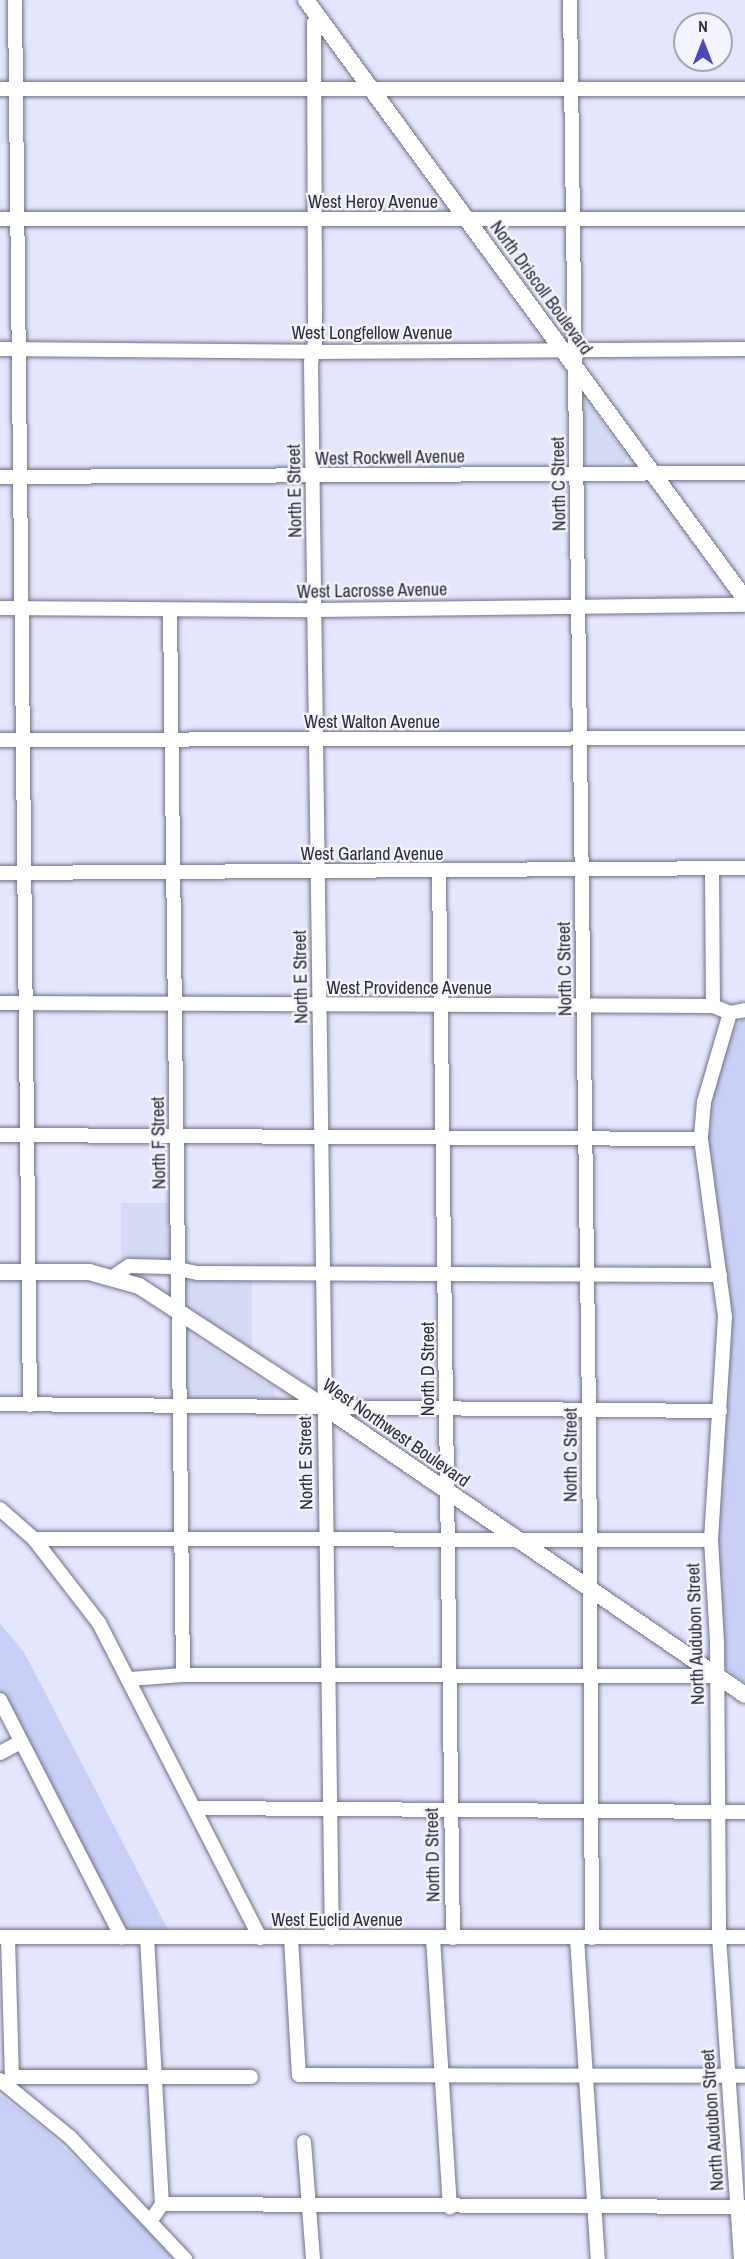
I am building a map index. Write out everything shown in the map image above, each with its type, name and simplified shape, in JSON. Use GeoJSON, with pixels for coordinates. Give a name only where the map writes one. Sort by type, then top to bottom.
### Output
{"type":"FeatureCollection","features":[{"type":"Feature","properties":{"kind":"main road","name":"North Driscoll Boulevard"},"geometry":{"type":"LineString","coordinates":[[306,0],[468,220],[569,350],[575,368],[745,599]]}},
{"type":"Feature","properties":{"kind":"main road","name":"West Northwest Boulevard"},"geometry":{"type":"LineString","coordinates":[[0,1272],[114,1276],[139,1286],[323,1406],[745,1695]]}},
{"type":"Feature","properties":{"kind":"street"},"geometry":{"type":"LineString","coordinates":[[15,0],[16,349],[30,1405]]}},
{"type":"Feature","properties":{"kind":"street"},"geometry":{"type":"LineString","coordinates":[[569,350],[573,219],[570,0]]}},
{"type":"Feature","properties":{"kind":"street","name":"North E Street"},"geometry":{"type":"LineString","coordinates":[[320,18],[314,23],[313,89],[314,477],[323,1406],[329,1676],[328,1809],[332,1938]]}},
{"type":"Feature","properties":{"kind":"street"},"geometry":{"type":"LineString","coordinates":[[0,89],[745,89]]}},
{"type":"Feature","properties":{"kind":"street","name":"West Heroy Avenue"},"geometry":{"type":"LineString","coordinates":[[0,219],[745,219]]}},
{"type":"Feature","properties":{"kind":"street","name":"West Longfellow Avenue"},"geometry":{"type":"LineString","coordinates":[[0,349],[314,352],[745,349]]}},
{"type":"Feature","properties":{"kind":"street","name":"North C Street"},"geometry":{"type":"LineString","coordinates":[[575,368],[589,1407],[592,1938]]}},
{"type":"Feature","properties":{"kind":"street","name":"West Rockwell Avenue"},"geometry":{"type":"LineString","coordinates":[[0,477],[745,473]]}},
{"type":"Feature","properties":{"kind":"street","name":"West Lacrosse Avenue"},"geometry":{"type":"LineString","coordinates":[[0,608],[315,610],[745,605]]}},
{"type":"Feature","properties":{"kind":"street","name":"North F Street"},"geometry":{"type":"LineString","coordinates":[[170,610],[183,1675]]}},
{"type":"Feature","properties":{"kind":"street","name":"West Walton Avenue"},"geometry":{"type":"LineString","coordinates":[[0,740],[317,741],[745,738]]}},
{"type":"Feature","properties":{"kind":"street"},"geometry":{"type":"LineString","coordinates":[[712,868],[713,1006]]}},
{"type":"Feature","properties":{"kind":"street","name":"West Garland Avenue"},"geometry":{"type":"LineString","coordinates":[[0,873],[318,873],[745,868]]}},
{"type":"Feature","properties":{"kind":"street","name":"North D Street"},"geometry":{"type":"LineString","coordinates":[[439,872],[453,1938]]}},
{"type":"Feature","properties":{"kind":"street","name":"West Providence Avenue"},"geometry":{"type":"LineString","coordinates":[[0,1003],[713,1006],[730,1013]]}},
{"type":"Feature","properties":{"kind":"street"},"geometry":{"type":"LineString","coordinates":[[730,1013],[745,1010]]}},
{"type":"Feature","properties":{"kind":"street","name":"North Audubon Street"},"geometry":{"type":"LineString","coordinates":[[730,1013],[704,1102],[701,1139],[725,1317],[711,1540],[717,1676],[719,1937],[728,2076],[741,2207],[741,2259]]}},
{"type":"Feature","properties":{"kind":"street"},"geometry":{"type":"LineString","coordinates":[[0,1135],[701,1139]]}},
{"type":"Feature","properties":{"kind":"street"},"geometry":{"type":"LineString","coordinates":[[114,1276],[129,1266],[178,1270],[323,1274],[720,1275]]}},
{"type":"Feature","properties":{"kind":"street"},"geometry":{"type":"LineString","coordinates":[[0,1404],[589,1407],[720,1411]]}},
{"type":"Feature","properties":{"kind":"street"},"geometry":{"type":"LineString","coordinates":[[0,1509],[34,1539],[99,1623],[196,1808],[260,1938]]}},
{"type":"Feature","properties":{"kind":"street"},"geometry":{"type":"LineString","coordinates":[[34,1539],[180,1537],[711,1540]]}},
{"type":"Feature","properties":{"kind":"street"},"geometry":{"type":"LineString","coordinates":[[130,1679],[183,1675],[717,1676]]}},
{"type":"Feature","properties":{"kind":"street"},"geometry":{"type":"LineString","coordinates":[[0,1700],[122,1937]]}},
{"type":"Feature","properties":{"kind":"street"},"geometry":{"type":"LineString","coordinates":[[0,1753],[21,1742]]}},
{"type":"Feature","properties":{"kind":"street"},"geometry":{"type":"LineString","coordinates":[[196,1808],[745,1812]]}},
{"type":"Feature","properties":{"kind":"street"},"geometry":{"type":"LineString","coordinates":[[4,1937],[6,2081],[70,2137],[151,2220],[185,2259]]}},
{"type":"Feature","properties":{"kind":"street","name":"West Euclid Avenue"},"geometry":{"type":"LineString","coordinates":[[4,1937],[745,1937]]}},
{"type":"Feature","properties":{"kind":"street"},"geometry":{"type":"LineString","coordinates":[[147,1937],[162,2204],[151,2220]]}},
{"type":"Feature","properties":{"kind":"street"},"geometry":{"type":"LineString","coordinates":[[291,1938],[299,2075],[745,2076]]}},
{"type":"Feature","properties":{"kind":"street"},"geometry":{"type":"LineString","coordinates":[[434,1938],[450,2207]]}},
{"type":"Feature","properties":{"kind":"street"},"geometry":{"type":"LineString","coordinates":[[577,1938],[598,2259]]}},
{"type":"Feature","properties":{"kind":"street"},"geometry":{"type":"LineString","coordinates":[[6,2081],[155,2076],[251,2077]]}},
{"type":"Feature","properties":{"kind":"street"},"geometry":{"type":"LineString","coordinates":[[304,2142],[313,2259]]}},
{"type":"Feature","properties":{"kind":"street"},"geometry":{"type":"LineString","coordinates":[[162,2204],[741,2207]]}},
{"type":"Feature","properties":{"kind":"shaded area"},"geometry":{"type":"Polygon","coordinates":[[[587,403],[627,455],[625,463],[581,463],[582,405],[587,403]]]}},
{"type":"Feature","properties":{"kind":"shaded area"},"geometry":{"type":"Polygon","coordinates":[[[745,1017],[745,1683],[722,1665],[715,1541],[728,1370],[705,1122],[731,1030],[745,1017]]]}},
{"type":"Feature","properties":{"kind":"shaded area"},"geometry":{"type":"Polygon","coordinates":[[[121,1203],[170,1203],[170,1262],[121,1262],[121,1203]]]}},
{"type":"Feature","properties":{"kind":"shaded area"},"geometry":{"type":"Polygon","coordinates":[[[185,1278],[252,1278],[252,1350],[184,1304],[185,1278]]]}},
{"type":"Feature","properties":{"kind":"shaded area"},"geometry":{"type":"Polygon","coordinates":[[[187,1332],[274,1388],[276,1399],[185,1399],[187,1332]]]}},
{"type":"Feature","properties":{"kind":"shaded area"},"geometry":{"type":"Polygon","coordinates":[[[0,1624],[24,1652],[168,1930],[129,1930],[120,1924],[0,1690],[0,1624]]]}},
{"type":"Feature","properties":{"kind":"shaded area"},"geometry":{"type":"Polygon","coordinates":[[[0,2095],[44,2129],[153,2232],[172,2259],[0,2259],[0,2095]]]}}]}
